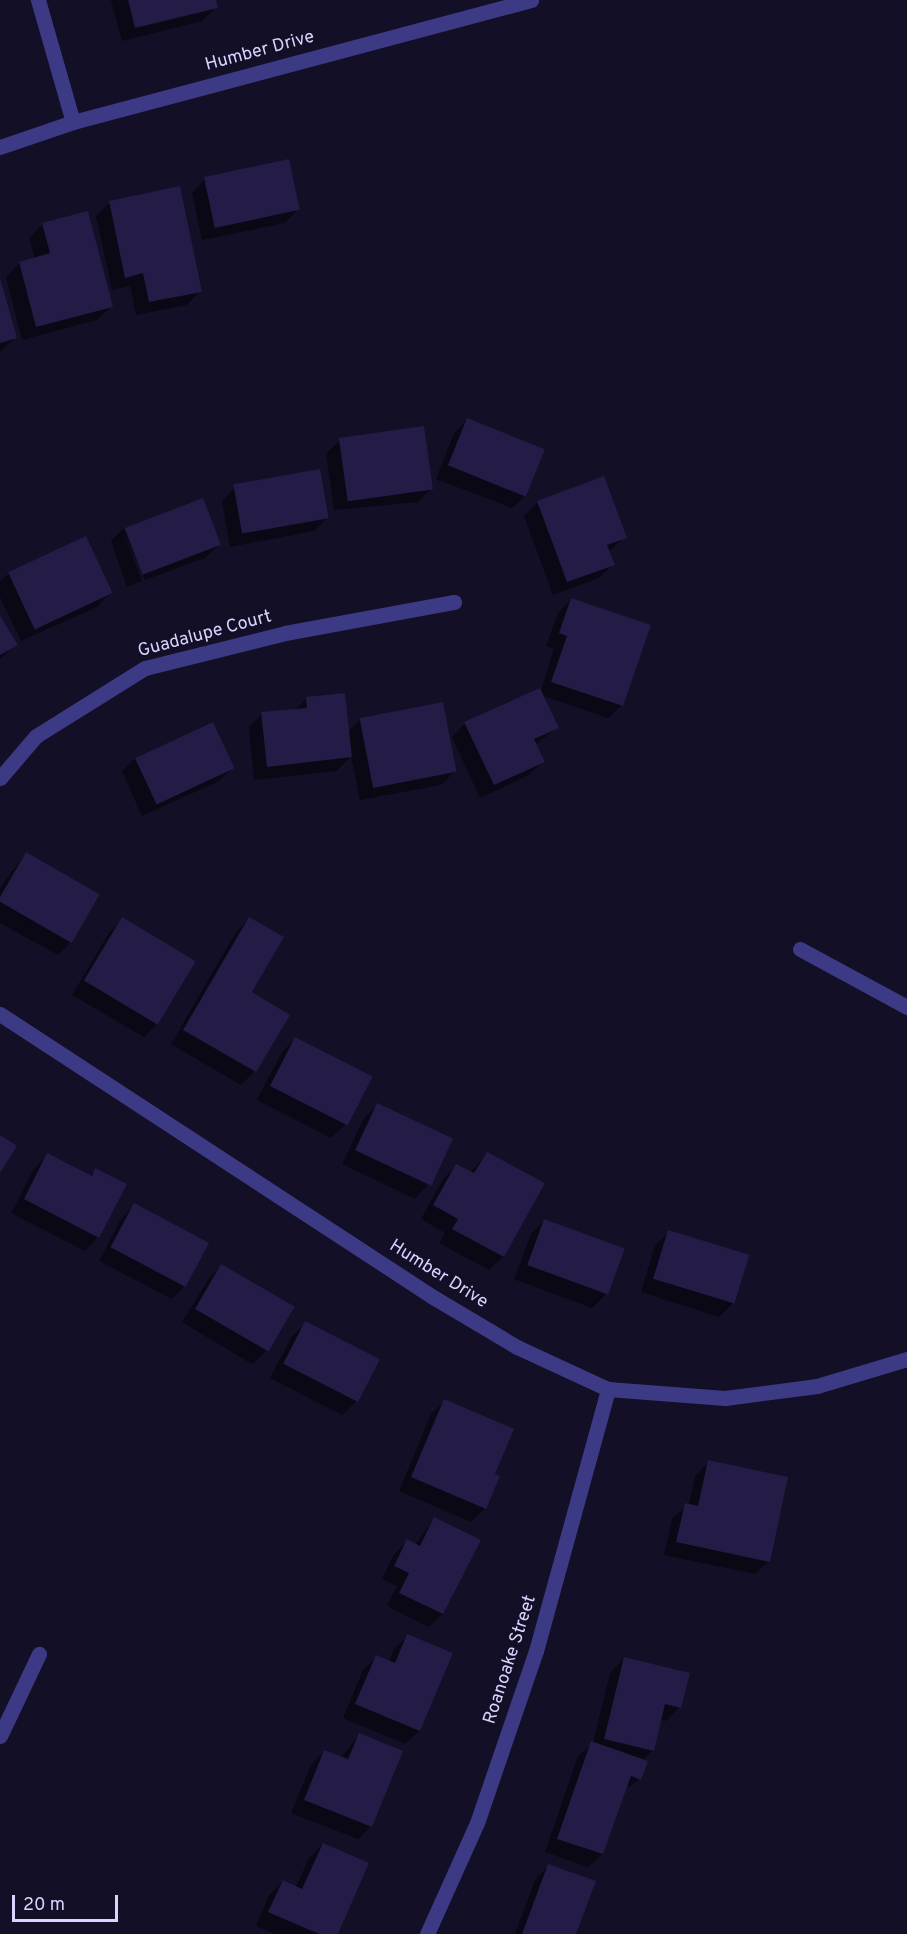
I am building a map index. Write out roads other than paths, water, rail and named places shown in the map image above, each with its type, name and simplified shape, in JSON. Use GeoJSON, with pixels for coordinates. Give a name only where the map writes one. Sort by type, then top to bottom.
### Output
{"type":"FeatureCollection","features":[{"type":"Feature","properties":{"kind":"street"},"geometry":{"type":"LineString","coordinates":[[38,0],[73,122]]}},
{"type":"Feature","properties":{"kind":"street","name":"Humber Drive"},"geometry":{"type":"LineString","coordinates":[[0,147],[73,122],[531,0]]}},
{"type":"Feature","properties":{"kind":"street","name":"Guadalupe Court"},"geometry":{"type":"LineString","coordinates":[[0,778],[36,736],[145,668],[285,633],[454,602]]}},
{"type":"Feature","properties":{"kind":"street"},"geometry":{"type":"LineString","coordinates":[[800,949],[907,1007]]}},
{"type":"Feature","properties":{"kind":"street","name":"Humber Drive"},"geometry":{"type":"LineString","coordinates":[[0,1014],[433,1297],[517,1347],[608,1389],[725,1398],[817,1386],[907,1359]]}},
{"type":"Feature","properties":{"kind":"street","name":"Roanoake Street"},"geometry":{"type":"LineString","coordinates":[[427,1934],[477,1823],[536,1651],[608,1389]]}},
{"type":"Feature","properties":{"kind":"street"},"geometry":{"type":"LineString","coordinates":[[0,1736],[39,1654]]}}]}
